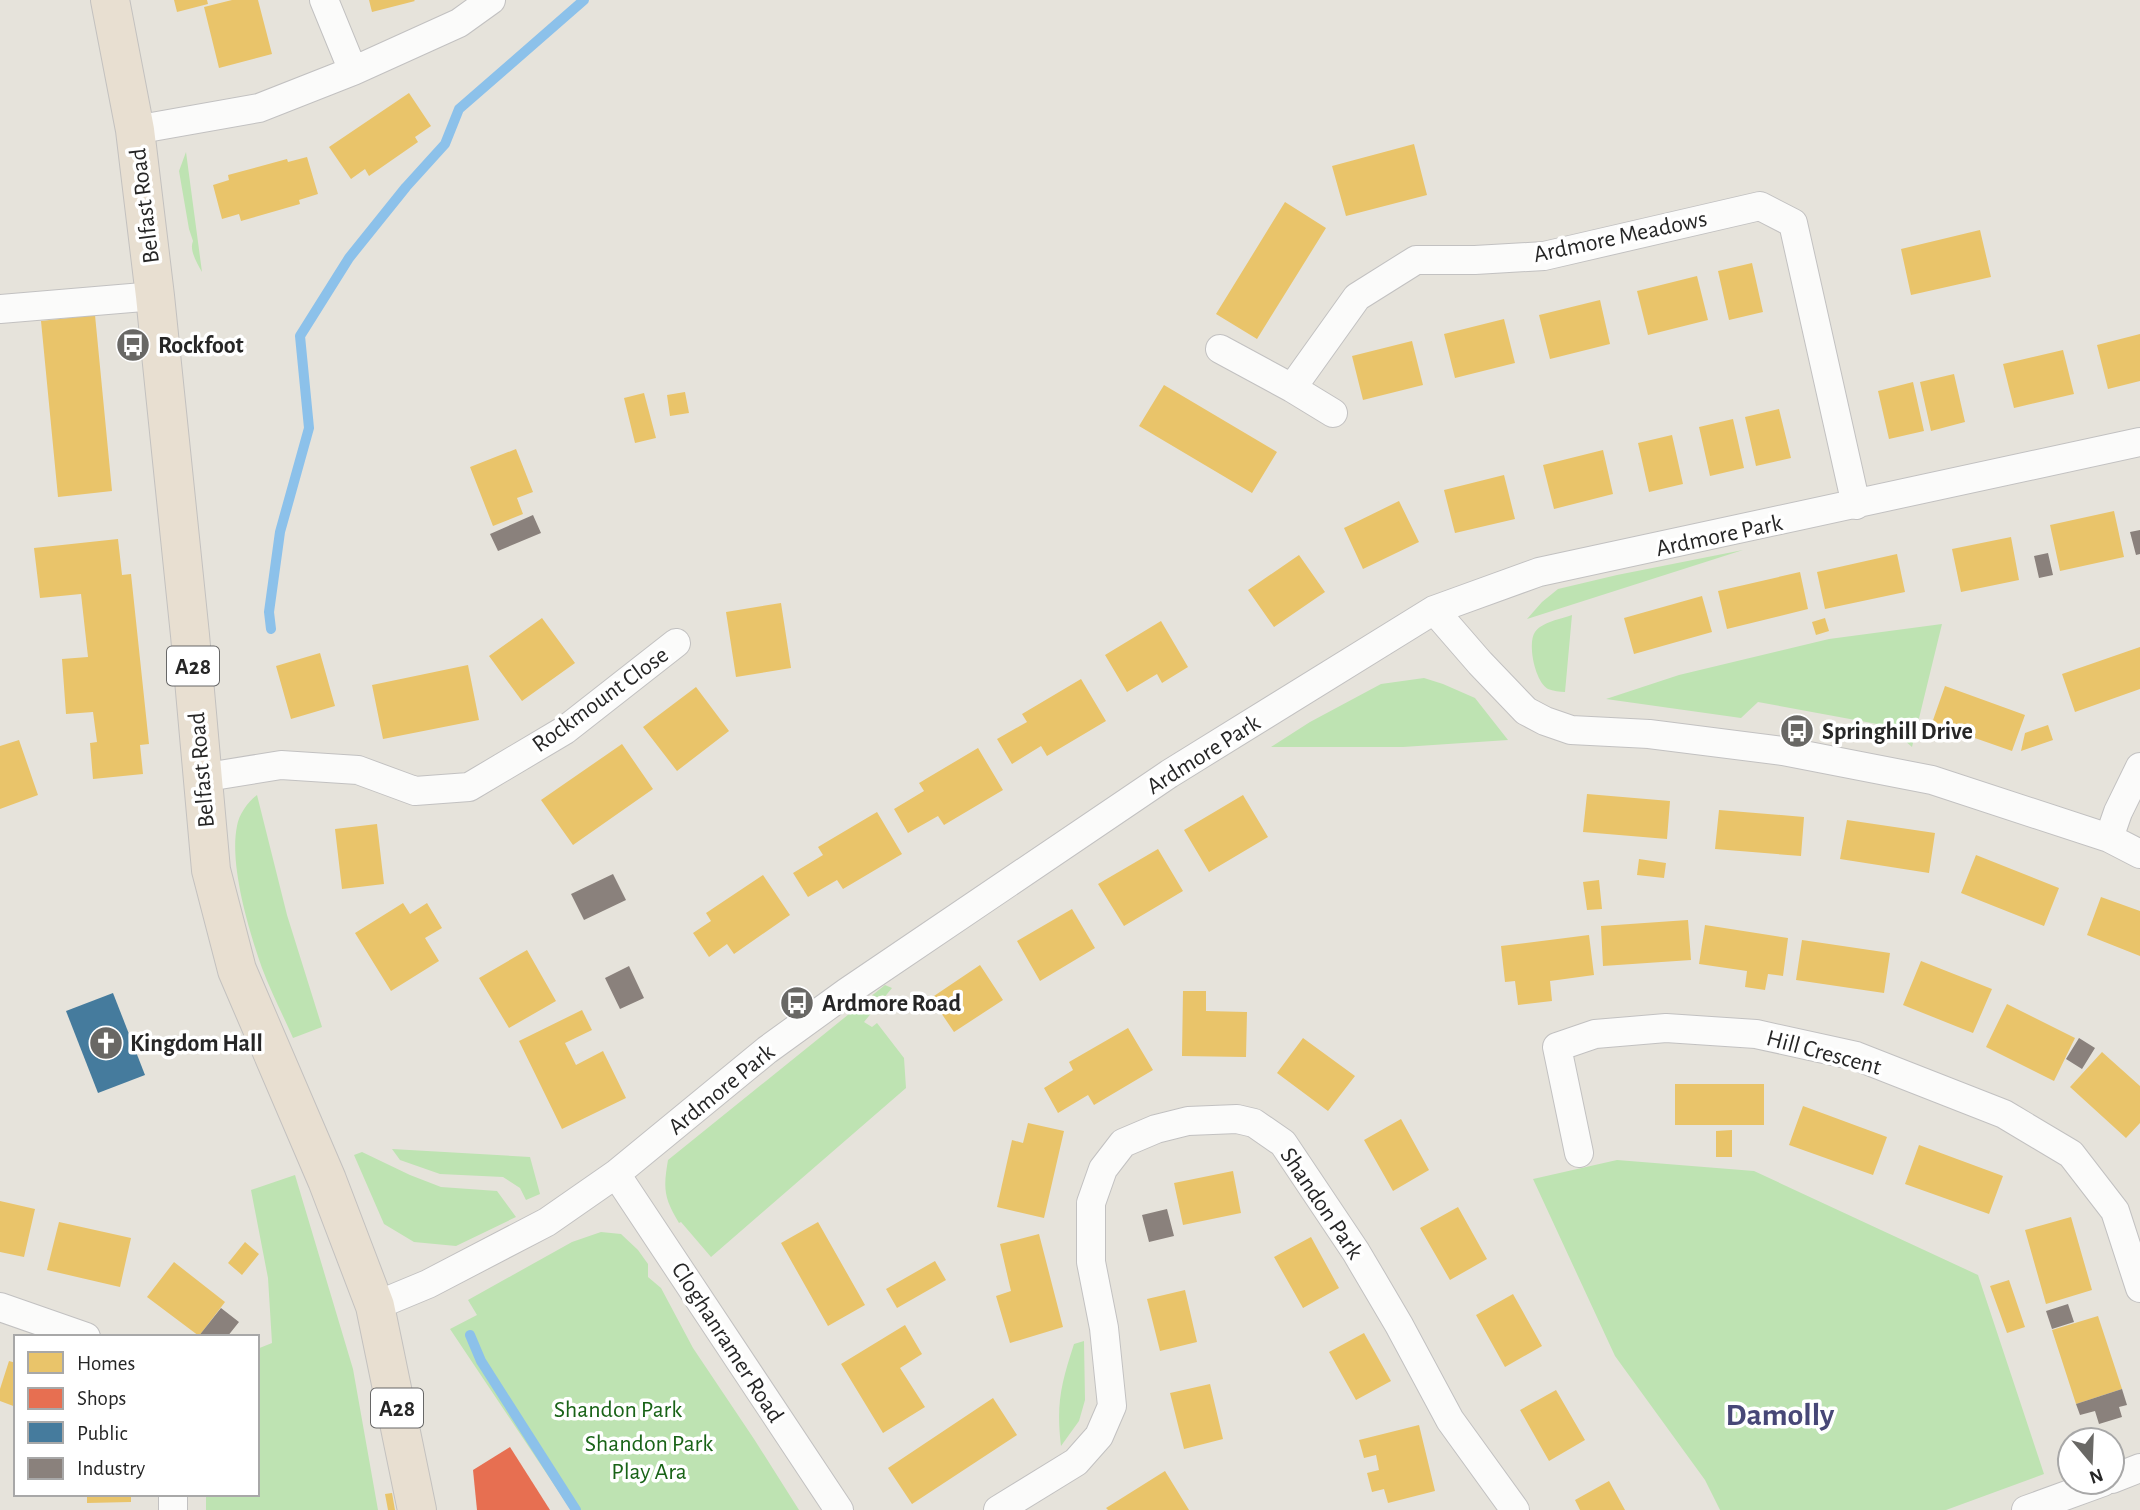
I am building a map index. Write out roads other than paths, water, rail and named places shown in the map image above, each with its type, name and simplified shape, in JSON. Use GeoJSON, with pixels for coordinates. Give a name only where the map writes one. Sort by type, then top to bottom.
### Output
{"type":"FeatureCollection","features":[{"type":"Feature","properties":{"kind":"highway","name":"Belfast Road"},"geometry":{"type":"LineString","coordinates":[[110,0],[135,130],[155,296],[211,870],[237,970],[327,1180],[375,1306],[417,1510]]}},
{"type":"Feature","properties":{"kind":"street"},"geometry":{"type":"LineString","coordinates":[[324,0],[353,71]]}},
{"type":"Feature","properties":{"kind":"street"},"geometry":{"type":"LineString","coordinates":[[135,130],[259,108],[353,71],[459,23],[491,0]]}},
{"type":"Feature","properties":{"kind":"street","name":"Ardmore Meadows"},"geometry":{"type":"LineString","coordinates":[[1292,388],[1357,297],[1416,260],[1544,256],[1760,206],[1793,223],[1856,505]]}},
{"type":"Feature","properties":{"kind":"street"},"geometry":{"type":"LineString","coordinates":[[0,309],[155,296]]}},
{"type":"Feature","properties":{"kind":"street"},"geometry":{"type":"LineString","coordinates":[[1220,349],[1334,414]]}},
{"type":"Feature","properties":{"kind":"street","name":"Ardmore Park"},"geometry":{"type":"LineString","coordinates":[[375,1306],[428,1284],[522,1236],[616,1174],[767,1050],[847,992],[1169,774],[1434,610],[1539,572],[2140,442]]}},
{"type":"Feature","properties":{"kind":"street"},"geometry":{"type":"LineString","coordinates":[[1434,610],[1479,663],[1526,711],[1571,730],[1648,734],[1783,751],[1932,780],[2109,838],[2140,854]]}},
{"type":"Feature","properties":{"kind":"street","name":"Rockmount Close"},"geometry":{"type":"LineString","coordinates":[[201,778],[281,765],[358,770],[415,791],[469,787],[565,730],[676,643]]}},
{"type":"Feature","properties":{"kind":"street"},"geometry":{"type":"LineString","coordinates":[[2109,838],[2140,767]]}},
{"type":"Feature","properties":{"kind":"street","name":"Hill Crescent"},"geometry":{"type":"LineString","coordinates":[[1579,1153],[1558,1047],[1594,1034],[1666,1028],[1756,1034],[1856,1056],[2004,1114],[2071,1154],[2115,1211],[2140,1288]]}},
{"type":"Feature","properties":{"kind":"street","name":"Shandon Park"},"geometry":{"type":"LineString","coordinates":[[998,1510],[1076,1462],[1099,1436],[1112,1406],[1104,1328],[1091,1262],[1091,1203],[1103,1168],[1123,1143],[1156,1129],[1188,1121],[1237,1119],[1254,1123],[1283,1143],[1356,1252],[1450,1420],[1502,1503]]}},
{"type":"Feature","properties":{"kind":"street","name":"Cloghanramer Road"},"geometry":{"type":"LineString","coordinates":[[616,1174],[839,1510]]}},
{"type":"Feature","properties":{"kind":"street"},"geometry":{"type":"LineString","coordinates":[[0,1307],[80,1335]]}},
{"type":"Feature","properties":{"kind":"street"},"geometry":{"type":"LineString","coordinates":[[2026,1510],[2064,1496]]}},
{"type":"Feature","properties":{"kind":"waterway"},"geometry":{"type":"LineString","coordinates":[[271,629],[269,612],[280,532],[309,428],[300,336],[349,258],[406,187],[445,144],[459,109],[584,0]]}},
{"type":"Feature","properties":{"kind":"waterway"},"geometry":{"type":"LineString","coordinates":[[470,1335],[481,1361],[576,1510]]}},
{"type":"Feature","properties":{"kind":"place","name":"Rockfoot"},"geometry":{"type":"Point","coordinates":[133,345]}},
{"type":"Feature","properties":{"kind":"place","name":"Springhill Drive"},"geometry":{"type":"Point","coordinates":[1797,731]}},
{"type":"Feature","properties":{"kind":"place","name":"Ardmore Road"},"geometry":{"type":"Point","coordinates":[797,1003]}},
{"type":"Feature","properties":{"kind":"place","name":"Kingdom Hall"},"geometry":{"type":"Point","coordinates":[106,1043]}},
{"type":"Feature","properties":{"kind":"district","name":"Damolly"},"geometry":{"type":"Point","coordinates":[1780,1414]}},
{"type":"Feature","properties":{"kind":"park label","name":"Shandon Park Play Ara"},"geometry":{"type":"Point","coordinates":[649,1457]}}]}
